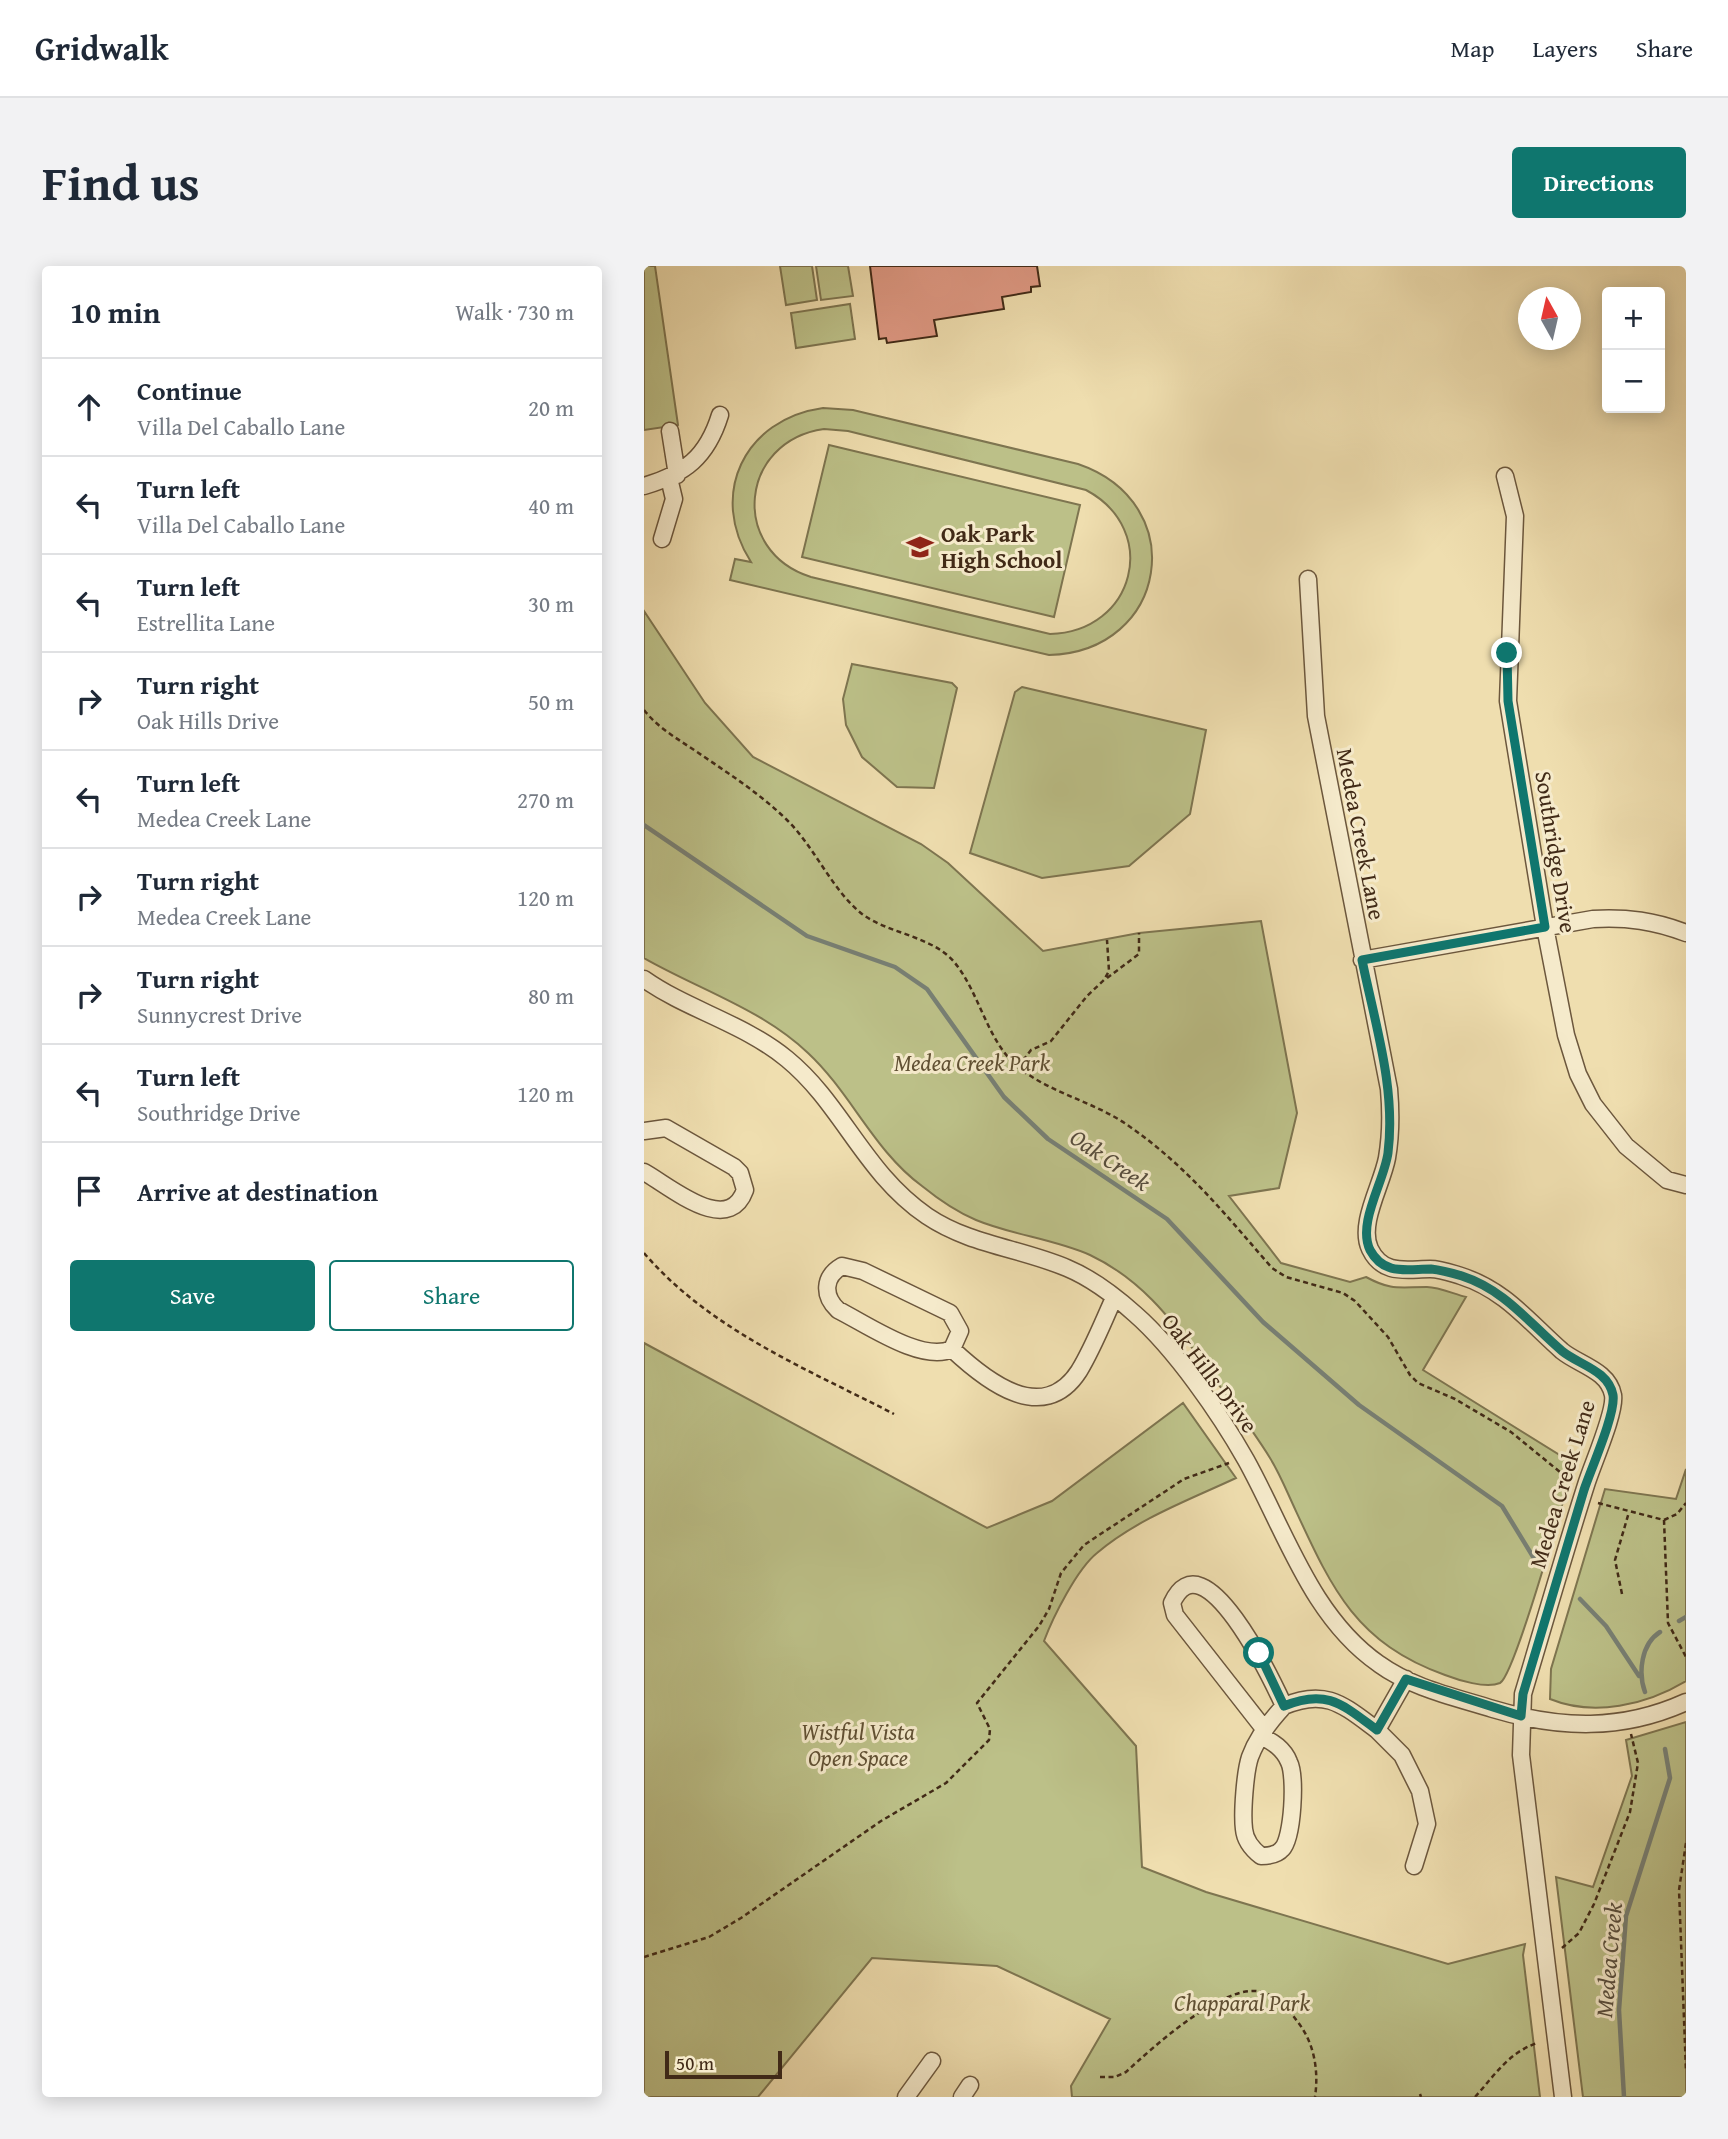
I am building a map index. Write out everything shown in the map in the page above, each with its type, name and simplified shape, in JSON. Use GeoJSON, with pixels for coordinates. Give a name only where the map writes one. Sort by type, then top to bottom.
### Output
{"type":"FeatureCollection","features":[{"type":"Feature","properties":{"kind":"street"},"geometry":{"type":"LineString","coordinates":[[644,486],[673,477],[701,457],[720,415]]}},
{"type":"Feature","properties":{"kind":"street"},"geometry":{"type":"LineString","coordinates":[[663,539],[674,499],[670,431]]}},
{"type":"Feature","properties":{"kind":"street","name":"Southridge Drive"},"geometry":{"type":"LineString","coordinates":[[1505,476],[1515,516],[1507,653],[1508,701],[1545,927],[1566,1035],[1578,1074],[1593,1104],[1626,1146],[1667,1180],[1686,1185]]}},
{"type":"Feature","properties":{"kind":"street","name":"Medea Creek Lane"},"geometry":{"type":"LineString","coordinates":[[1308,579],[1316,716],[1389,1089],[1391,1116],[1387,1156],[1377,1196],[1366,1223],[1371,1251],[1382,1263],[1396,1271],[1446,1272],[1490,1288],[1515,1305],[1564,1353],[1602,1375],[1613,1394],[1612,1414],[1583,1493],[1523,1694],[1521,1716],[1521,1755],[1563,2097]]}},
{"type":"Feature","properties":{"kind":"street"},"geometry":{"type":"LineString","coordinates":[[1362,960],[1593,919],[1624,918],[1660,923],[1686,933]]}},
{"type":"Feature","properties":{"kind":"street","name":"Oak Hills Drive"},"geometry":{"type":"LineString","coordinates":[[646,984],[746,1031],[788,1059],[820,1093],[883,1178],[928,1217],[979,1243],[1068,1268],[1114,1298],[1167,1347],[1246,1460],[1324,1608],[1346,1635],[1371,1657],[1406,1679],[1521,1716],[1573,1725],[1628,1723],[1686,1702]]}},
{"type":"Feature","properties":{"kind":"street"},"geometry":{"type":"LineString","coordinates":[[644,1172],[712,1211],[735,1208],[745,1190],[740,1173],[734,1167],[666,1128],[645,1129]]}},
{"type":"Feature","properties":{"kind":"street"},"geometry":{"type":"LineString","coordinates":[[842,1266],[863,1271],[950,1313],[960,1331],[953,1349],[940,1355],[919,1351],[838,1310],[827,1295],[829,1277],[842,1266]]}},
{"type":"Feature","properties":{"kind":"street"},"geometry":{"type":"LineString","coordinates":[[953,1349],[977,1373],[1009,1392],[1028,1398],[1050,1394],[1068,1384],[1079,1371],[1114,1298]]}},
{"type":"Feature","properties":{"kind":"street"},"geometry":{"type":"LineString","coordinates":[[1284,1706],[1259,1653],[1210,1589],[1197,1583],[1186,1584],[1178,1590],[1172,1603],[1175,1615],[1263,1733],[1284,1752],[1293,1775],[1289,1836],[1282,1849],[1272,1855],[1261,1856],[1252,1849],[1244,1830],[1249,1759],[1263,1733],[1284,1706],[1303,1698],[1322,1697],[1345,1707],[1377,1730],[1402,1755],[1420,1791],[1427,1824],[1415,1866]]}},
{"type":"Feature","properties":{"kind":"street"},"geometry":{"type":"LineString","coordinates":[[1377,1730],[1406,1679]]}},
{"type":"Feature","properties":{"kind":"street"},"geometry":{"type":"LineString","coordinates":[[906,2097],[932,2061]]}},
{"type":"Feature","properties":{"kind":"path"},"geometry":{"type":"LineString","coordinates":[[644,710],[662,728],[747,786],[786,820],[816,854],[849,902],[864,915],[939,951],[953,961],[967,981],[990,1027],[1018,1067],[1051,1088],[1125,1123],[1192,1176],[1272,1268],[1286,1277],[1343,1293],[1355,1301],[1388,1337],[1409,1375],[1418,1383],[1455,1399],[1511,1432],[1574,1483]]}},
{"type":"Feature","properties":{"kind":"path"},"geometry":{"type":"LineString","coordinates":[[1018,1067],[1031,1050],[1051,1041],[1087,996],[1104,980],[1139,954],[1139,933]]}},
{"type":"Feature","properties":{"kind":"path"},"geometry":{"type":"LineString","coordinates":[[1104,980],[1109,971],[1107,940]]}},
{"type":"Feature","properties":{"kind":"path"},"geometry":{"type":"LineString","coordinates":[[644,1253],[690,1296],[753,1342],[894,1414]]}},
{"type":"Feature","properties":{"kind":"path"},"geometry":{"type":"LineString","coordinates":[[644,1957],[709,1937],[880,1821],[946,1783],[989,1740],[990,1729],[977,1703],[1039,1626],[1049,1609],[1061,1573],[1084,1545],[1184,1479],[1246,1460]]}},
{"type":"Feature","properties":{"kind":"path"},"geometry":{"type":"LineString","coordinates":[[1595,1502],[1664,1520],[1677,1514],[1686,1503]]}},
{"type":"Feature","properties":{"kind":"path"},"geometry":{"type":"LineString","coordinates":[[1622,1594],[1615,1560],[1629,1511]]}},
{"type":"Feature","properties":{"kind":"path"},"geometry":{"type":"LineString","coordinates":[[1664,1520],[1668,1623],[1686,1657]]}},
{"type":"Feature","properties":{"kind":"path"},"geometry":{"type":"LineString","coordinates":[[1545,1950],[1560,1950],[1579,1933],[1594,1904],[1630,1812],[1639,1763],[1628,1723]]}},
{"type":"Feature","properties":{"kind":"path"},"geometry":{"type":"LineString","coordinates":[[1686,1843],[1679,1890],[1686,2071]]}},
{"type":"Feature","properties":{"kind":"path"},"geometry":{"type":"LineString","coordinates":[[1100,2077],[1115,2077],[1126,2072],[1182,2022],[1241,1992],[1254,1991],[1268,1994],[1280,2002],[1309,2038],[1316,2071],[1315,2097]]}},
{"type":"Feature","properties":{"kind":"path"},"geometry":{"type":"LineString","coordinates":[[1475,2097],[1505,2061],[1523,2048],[1536,2043]]}},
{"type":"Feature","properties":{"kind":"green space"},"geometry":{"type":"Polygon","coordinates":[[[644,266],[655,266],[678,425],[644,430],[644,266]]]}},
{"type":"Feature","properties":{"kind":"green space"},"geometry":{"type":"Polygon","coordinates":[[[780,266],[812,266],[817,300],[786,305],[780,266]]]}},
{"type":"Feature","properties":{"kind":"green space"},"geometry":{"type":"Polygon","coordinates":[[[816,266],[848,266],[853,296],[821,300],[816,266]]]}},
{"type":"Feature","properties":{"kind":"green space"},"geometry":{"type":"Polygon","coordinates":[[[850,304],[855,339],[796,348],[791,313],[850,304]]]}},
{"type":"Feature","properties":{"kind":"green space"},"geometry":{"type":"Polygon","coordinates":[[[823,408],[853,410],[1078,464],[1114,483],[1138,510],[1150,541],[1151,573],[1141,604],[1120,629],[1089,648],[1049,655],[730,580],[735,559],[751,562],[739,537],[733,511],[734,487],[741,464],[754,444],[772,427],[795,415],[823,408]],[[824,429],[796,438],[775,454],[761,474],[755,498],[757,522],[766,545],[785,564],[811,577],[1050,634],[1079,629],[1102,616],[1119,598],[1128,576],[1130,553],[1124,529],[1109,508],[1086,490],[848,431],[824,429]]]}},
{"type":"Feature","properties":{"kind":"green space"},"geometry":{"type":"Polygon","coordinates":[[[829,445],[1080,505],[1054,617],[802,557],[829,445]]]}},
{"type":"Feature","properties":{"kind":"green space","name":"Medea Creek Park"},"geometry":{"type":"Polygon","coordinates":[[[644,611],[705,703],[753,757],[921,844],[948,863],[1043,951],[1139,933],[1261,921],[1297,1113],[1279,1188],[1229,1196],[1281,1263],[1350,1282],[1366,1277],[1389,1286],[1432,1287],[1466,1297],[1423,1370],[1574,1464],[1528,1618],[1517,1649],[1500,1683],[1480,1684],[1445,1675],[1389,1647],[1368,1630],[1335,1588],[1262,1445],[1177,1329],[1152,1300],[1124,1275],[1090,1255],[990,1225],[948,1205],[905,1172],[876,1139],[823,1069],[790,1038],[750,1012],[644,958],[644,611]]]}},
{"type":"Feature","properties":{"kind":"green space"},"geometry":{"type":"Polygon","coordinates":[[[852,664],[952,683],[957,688],[934,788],[897,787],[862,757],[846,725],[843,699],[852,664]]]}},
{"type":"Feature","properties":{"kind":"green space"},"geometry":{"type":"Polygon","coordinates":[[[1022,687],[1206,730],[1190,814],[1129,866],[1042,878],[970,853],[1015,692],[1022,687]]]}},
{"type":"Feature","properties":{"kind":"green space","name":"Wistful Vista Open Space"},"geometry":{"type":"Polygon","coordinates":[[[644,1343],[987,1528],[1052,1501],[1183,1403],[1236,1478],[1146,1520],[1097,1553],[1074,1582],[1044,1641],[1136,1746],[1142,1867],[1206,1892],[1448,1964],[1525,1944],[1523,1955],[1540,2097],[1072,2097],[1071,2086],[1110,2019],[997,1966],[872,1958],[758,2097],[644,2097],[644,1343]]]}},
{"type":"Feature","properties":{"kind":"green space"},"geometry":{"type":"Polygon","coordinates":[[[1686,1469],[1686,1681],[1654,1696],[1620,1706],[1584,1707],[1550,1699],[1551,1669],[1605,1489],[1676,1499],[1686,1469]]]}},
{"type":"Feature","properties":{"kind":"green space"},"geometry":{"type":"Polygon","coordinates":[[[1686,1722],[1686,2097],[1583,2097],[1556,1877],[1593,1887],[1632,1776],[1626,1740],[1686,1722]]]}},
{"type":"Feature","properties":{"kind":"building"},"geometry":{"type":"Polygon","coordinates":[[[870,266],[1037,266],[1040,286],[1031,287],[1031,292],[1002,297],[1004,309],[934,320],[937,336],[887,343],[886,338],[879,339],[870,266]]]}},
{"type":"Feature","properties":{"kind":"waterway","name":"Oak Creek"},"geometry":{"type":"LineString","coordinates":[[644,825],[807,936],[895,967],[927,989],[1004,1097],[1048,1139],[1167,1219],[1263,1322],[1359,1405],[1502,1506],[1535,1560]]}},
{"type":"Feature","properties":{"kind":"waterway","name":"Oak Creek"},"geometry":{"type":"LineString","coordinates":[[1580,1599],[1606,1626],[1639,1676]]}},
{"type":"Feature","properties":{"kind":"waterway","name":"Medea Creek"},"geometry":{"type":"LineString","coordinates":[[1679,1621],[1686,1617]]}},
{"type":"Feature","properties":{"kind":"waterway","name":"Medea Creek"},"geometry":{"type":"LineString","coordinates":[[1645,1692],[1643,1659],[1649,1644],[1660,1632]]}},
{"type":"Feature","properties":{"kind":"waterway","name":"Medea Creek"},"geometry":{"type":"LineString","coordinates":[[1624,2097],[1619,2010],[1626,1916],[1670,1778],[1665,1749]]}},
{"type":"Feature","properties":{"kind":"place","name":"Oak Park High School"},"geometry":{"type":"Point","coordinates":[920,547]}},
{"type":"Feature","properties":{"kind":"route"},"geometry":{"type":"LineString","coordinates":[[1259,1653],[1284,1706],[1303,1698],[1322,1697],[1345,1707],[1377,1730],[1406,1679],[1521,1716],[1523,1694],[1583,1493],[1600,1440],[1612,1414],[1613,1394],[1602,1375],[1564,1353],[1515,1305],[1474,1280],[1430,1269],[1396,1271],[1382,1263],[1371,1251],[1366,1236],[1366,1223],[1377,1196],[1387,1156],[1391,1116],[1389,1089],[1362,960],[1545,927],[1508,701],[1507,653]]}},
{"type":"Feature","properties":{"kind":"park label","name":"Chapparal Park"},"geometry":{"type":"Point","coordinates":[1242,2003]}}]}
